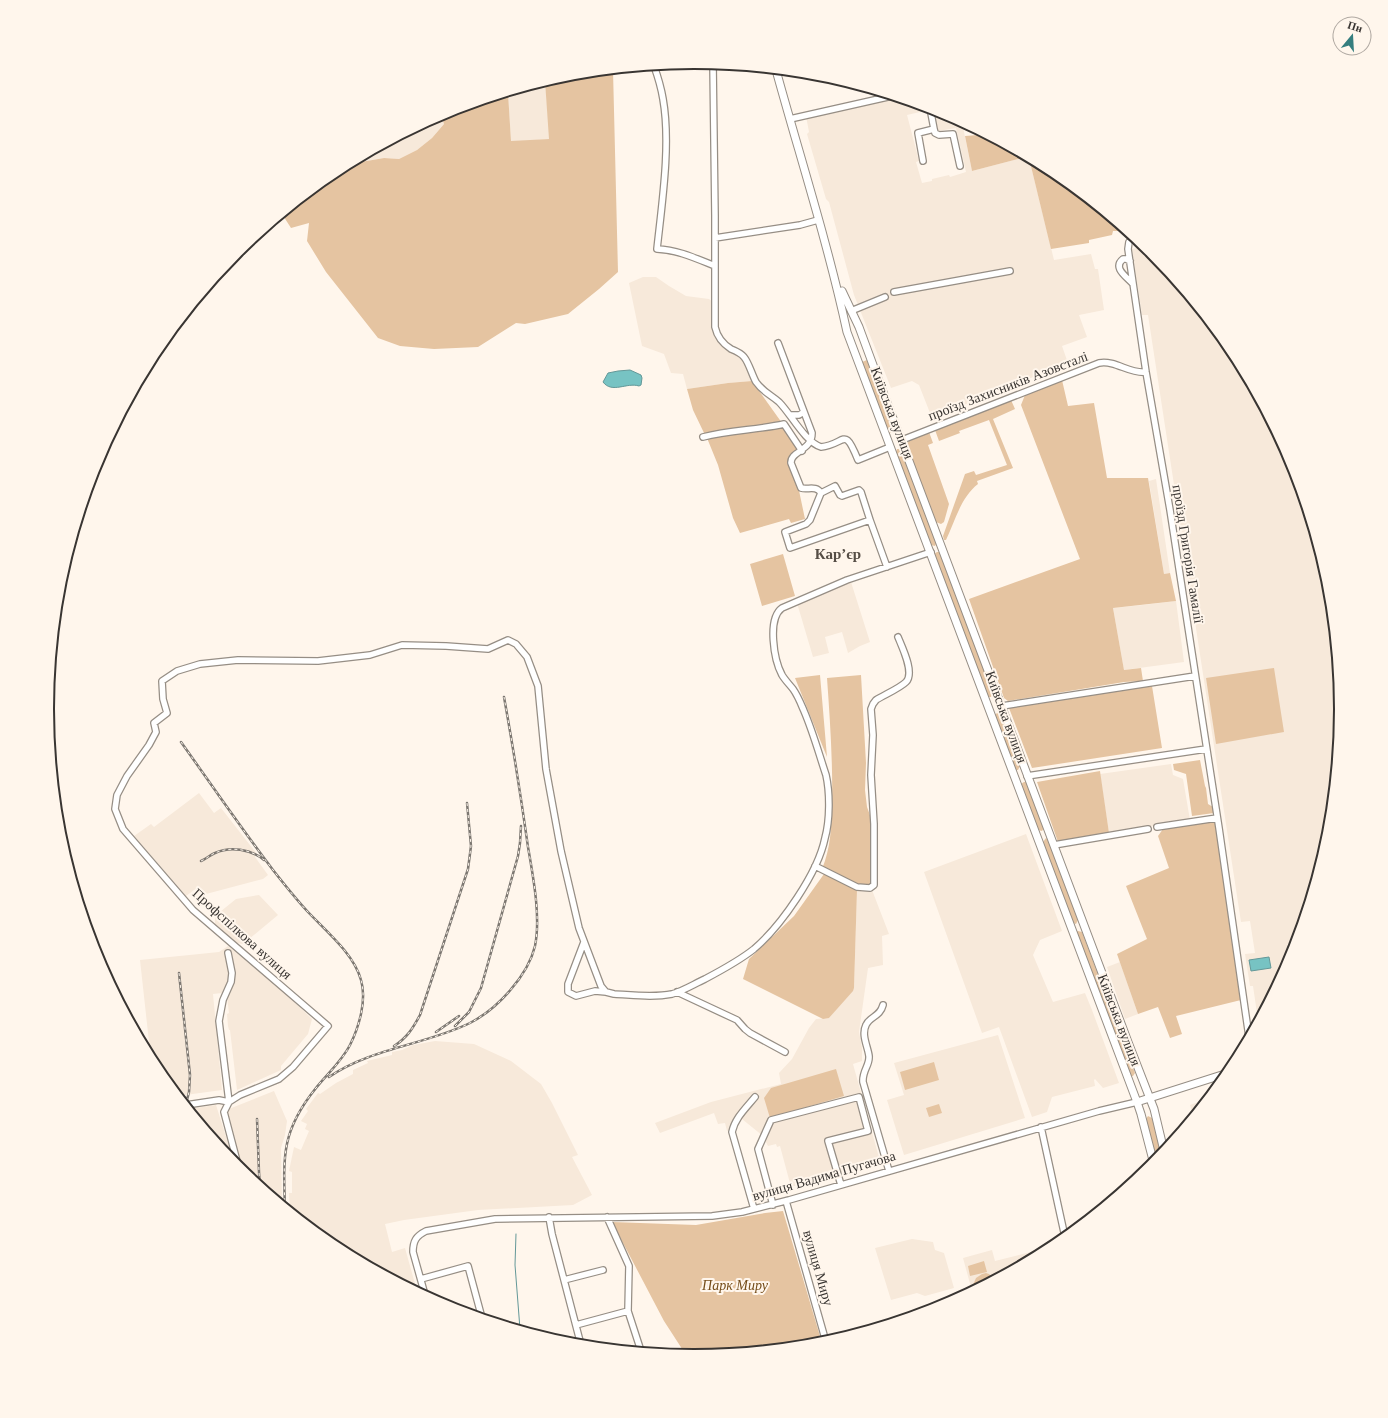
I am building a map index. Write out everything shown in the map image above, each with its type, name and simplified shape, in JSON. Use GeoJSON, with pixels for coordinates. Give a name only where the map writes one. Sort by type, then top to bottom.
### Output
{"type":"FeatureCollection","features":[{"type":"Feature","properties":{"kind":"main road","name":"Київська вулиця"},"geometry":{"type":"LineString","coordinates":[[777,74],[835,278],[847,332],[1137,1102],[1152,1156]]}},
{"type":"Feature","properties":{"kind":"main road","name":"Київська вулиця"},"geometry":{"type":"LineString","coordinates":[[835,278],[859,327],[902,440],[1027,776],[1150,1098],[1162,1145]]}},
{"type":"Feature","properties":{"kind":"main road"},"geometry":{"type":"LineString","coordinates":[[890,446],[902,440]]}},
{"type":"Feature","properties":{"kind":"main road"},"geometry":{"type":"LineString","coordinates":[[931,552],[942,548]]}},
{"type":"Feature","properties":{"kind":"main road"},"geometry":{"type":"LineString","coordinates":[[990,710],[1002,706]]}},
{"type":"Feature","properties":{"kind":"main road"},"geometry":{"type":"LineString","coordinates":[[1016,780],[1027,776]]}},
{"type":"Feature","properties":{"kind":"main road"},"geometry":{"type":"LineString","coordinates":[[1038,838],[1050,834]]}},
{"type":"Feature","properties":{"kind":"main road"},"geometry":{"type":"LineString","coordinates":[[1072,929],[1084,925]]}},
{"type":"Feature","properties":{"kind":"main road","name":"вулиця Вадима Пугачова"},"geometry":{"type":"LineString","coordinates":[[1137,1102],[1218,1076]]}},
{"type":"Feature","properties":{"kind":"street"},"geometry":{"type":"LineString","coordinates":[[713,69],[715,327],[718,336],[729,348],[744,357],[750,371],[761,388],[766,394],[778,402],[816,445],[821,447],[842,439],[848,440],[851,443],[858,460],[890,446]]}},
{"type":"Feature","properties":{"kind":"street"},"geometry":{"type":"LineString","coordinates":[[655,70],[663,99],[666,127],[663,197],[657,249],[681,252],[715,266]]}},
{"type":"Feature","properties":{"kind":"street"},"geometry":{"type":"LineString","coordinates":[[790,119],[883,98]]}},
{"type":"Feature","properties":{"kind":"street"},"geometry":{"type":"LineString","coordinates":[[931,115],[936,133],[939,135],[953,134],[960,166]]}},
{"type":"Feature","properties":{"kind":"street"},"geometry":{"type":"LineString","coordinates":[[923,161],[918,133],[934,129]]}},
{"type":"Feature","properties":{"kind":"street"},"geometry":{"type":"LineString","coordinates":[[715,238],[800,225],[818,220]]}},
{"type":"Feature","properties":{"kind":"street","name":"проїзд Григорія Гамалії"},"geometry":{"type":"LineString","coordinates":[[1131,241],[1128,245],[1128,254],[1146,372],[1170,510],[1248,1029]]}},
{"type":"Feature","properties":{"kind":"street"},"geometry":{"type":"LineString","coordinates":[[1128,254],[1119,264],[1120,270],[1133,284]]}},
{"type":"Feature","properties":{"kind":"street"},"geometry":{"type":"LineString","coordinates":[[1121,260],[1125,259],[1130,261]]}},
{"type":"Feature","properties":{"kind":"street"},"geometry":{"type":"LineString","coordinates":[[894,292],[1010,271]]}},
{"type":"Feature","properties":{"kind":"street"},"geometry":{"type":"LineString","coordinates":[[851,311],[884,297]]}},
{"type":"Feature","properties":{"kind":"street"},"geometry":{"type":"LineString","coordinates":[[778,343],[812,433],[811,440],[807,446],[793,456],[791,460],[799,486],[804,489],[815,488],[821,493]]}},
{"type":"Feature","properties":{"kind":"street","name":"проїзд Захисників Азовсталі"},"geometry":{"type":"LineString","coordinates":[[902,440],[1099,363],[1111,363],[1133,372],[1146,372]]}},
{"type":"Feature","properties":{"kind":"street"},"geometry":{"type":"LineString","coordinates":[[790,415],[799,415],[804,412]]}},
{"type":"Feature","properties":{"kind":"street"},"geometry":{"type":"LineString","coordinates":[[703,437],[724,432],[784,424],[802,451]]}},
{"type":"Feature","properties":{"kind":"street"},"geometry":{"type":"LineString","coordinates":[[870,520],[790,548],[785,532],[806,524],[810,520],[821,493],[835,486],[842,496],[859,490],[861,492],[887,567]]}},
{"type":"Feature","properties":{"kind":"street"},"geometry":{"type":"LineString","coordinates":[[584,942],[568,984],[568,992],[576,996],[595,991],[614,994],[656,996],[677,992],[721,971],[738,961],[758,945],[788,909],[815,866],[823,847],[826,833],[828,783],[805,712],[782,674],[778,664],[774,640],[774,618],[778,611],[782,608],[847,580],[931,552]]}},
{"type":"Feature","properties":{"kind":"street"},"geometry":{"type":"LineString","coordinates":[[815,866],[857,887],[870,888],[874,885],[874,824],[871,781],[874,735],[871,709],[876,700],[905,683],[909,677],[910,673],[898,637]]}},
{"type":"Feature","properties":{"kind":"street","name":"Профспілкова вулиця"},"geometry":{"type":"LineString","coordinates":[[236,1156],[224,1112],[229,1102],[240,1095],[279,1079],[293,1067],[328,1026],[193,910],[123,829],[115,809],[117,795],[127,776],[149,745],[156,732],[154,723],[167,713],[163,699],[162,681],[177,671],[200,664],[238,660],[318,661],[370,655],[402,645],[488,649],[508,640],[516,644],[527,657],[538,686],[546,769],[555,820],[562,857],[584,942]]}},
{"type":"Feature","properties":{"kind":"street"},"geometry":{"type":"LineString","coordinates":[[1002,706],[1195,676]]}},
{"type":"Feature","properties":{"kind":"street"},"geometry":{"type":"LineString","coordinates":[[1027,776],[1206,749]]}},
{"type":"Feature","properties":{"kind":"street"},"geometry":{"type":"LineString","coordinates":[[1157,827],[1217,818]]}},
{"type":"Feature","properties":{"kind":"street"},"geometry":{"type":"LineString","coordinates":[[1054,845],[1148,829]]}},
{"type":"Feature","properties":{"kind":"street"},"geometry":{"type":"LineString","coordinates":[[584,942],[601,986],[606,992]]}},
{"type":"Feature","properties":{"kind":"street","name":"Профспілкова вулиця"},"geometry":{"type":"LineString","coordinates":[[228,953],[232,973],[231,982],[223,1000],[219,1020],[229,1102]]}},
{"type":"Feature","properties":{"kind":"street"},"geometry":{"type":"LineString","coordinates":[[677,992],[737,1020],[750,1033],[785,1052]]}},
{"type":"Feature","properties":{"kind":"street"},"geometry":{"type":"LineString","coordinates":[[883,1005],[880,1013],[866,1025],[864,1030],[870,1057],[862,1075],[889,1171]]}},
{"type":"Feature","properties":{"kind":"street"},"geometry":{"type":"LineString","coordinates":[[773,1205],[758,1150],[769,1123],[775,1119],[859,1096],[868,1131],[828,1141],[841,1185]]}},
{"type":"Feature","properties":{"kind":"street"},"geometry":{"type":"LineString","coordinates":[[754,1210],[732,1132],[733,1124],[755,1097]]}},
{"type":"Feature","properties":{"kind":"street"},"geometry":{"type":"LineString","coordinates":[[190,1104],[219,1100],[229,1102]]}},
{"type":"Feature","properties":{"kind":"street","name":"вулиця Вадима Пугачова"},"geometry":{"type":"LineString","coordinates":[[421,1279],[413,1244],[417,1236],[426,1231],[496,1219],[549,1217],[707,1216],[725,1215],[754,1210],[1137,1102]]}},
{"type":"Feature","properties":{"kind":"street"},"geometry":{"type":"LineString","coordinates":[[1041,1128],[1064,1231]]}},
{"type":"Feature","properties":{"kind":"street","name":"вулиця Миру"},"geometry":{"type":"LineString","coordinates":[[786,1201],[824,1336]]}},
{"type":"Feature","properties":{"kind":"street"},"geometry":{"type":"LineString","coordinates":[[549,1217],[552,1234],[579,1339]]}},
{"type":"Feature","properties":{"kind":"street"},"geometry":{"type":"LineString","coordinates":[[607,1217],[629,1266],[628,1312],[640,1347]]}},
{"type":"Feature","properties":{"kind":"street"},"geometry":{"type":"LineString","coordinates":[[423,1289],[421,1279],[468,1266],[480,1312]]}},
{"type":"Feature","properties":{"kind":"street"},"geometry":{"type":"LineString","coordinates":[[564,1280],[603,1270]]}},
{"type":"Feature","properties":{"kind":"street"},"geometry":{"type":"LineString","coordinates":[[576,1325],[628,1312]]}},
{"type":"Feature","properties":{"kind":"shaded area"},"geometry":{"type":"Polygon","coordinates":[[[545,87],[550,139],[511,142],[508,97],[545,87]]]}},
{"type":"Feature","properties":{"kind":"shaded area"},"geometry":{"type":"Polygon","coordinates":[[[884,98],[922,112],[907,115],[919,161],[916,162],[922,183],[932,181],[932,179],[949,175],[950,177],[966,172],[956,128],[938,131],[935,116],[963,129],[972,171],[1020,159],[1031,165],[1054,260],[1091,254],[1095,269],[1098,269],[1104,310],[1079,315],[1087,337],[1062,346],[1069,366],[1057,371],[1053,369],[932,418],[919,385],[912,381],[891,388],[854,295],[829,202],[826,199],[807,134],[809,132],[806,116],[884,98]]]}},
{"type":"Feature","properties":{"kind":"shaded area"},"geometry":{"type":"Polygon","coordinates":[[[443,121],[444,124],[432,138],[417,150],[399,159],[384,158],[364,161],[411,135],[443,121]]]}},
{"type":"Feature","properties":{"kind":"shaded area"},"geometry":{"type":"Polygon","coordinates":[[[1138,248],[1147,256],[1202,319],[1226,353],[1268,426],[1300,503],[1322,584],[1329,625],[1333,667],[1333,751],[1329,793],[1322,834],[1300,915],[1285,954],[1257,1013],[1253,986],[1250,986],[1245,954],[1255,953],[1250,921],[1241,922],[1148,315],[1142,315],[1132,249],[1138,248]]]}},
{"type":"Feature","properties":{"kind":"shaded area"},"geometry":{"type":"Polygon","coordinates":[[[643,277],[656,277],[686,296],[709,299],[713,302],[717,330],[722,339],[737,350],[745,363],[752,381],[687,389],[683,374],[671,373],[664,354],[642,346],[629,283],[643,277]]]}},
{"type":"Feature","properties":{"kind":"shaded area"},"geometry":{"type":"Polygon","coordinates":[[[1156,479],[1170,573],[1164,574],[1149,481],[1156,479]]]}},
{"type":"Feature","properties":{"kind":"shaded area"},"geometry":{"type":"Polygon","coordinates":[[[851,582],[870,642],[848,653],[842,632],[825,637],[829,653],[813,657],[797,603],[851,582]]]}},
{"type":"Feature","properties":{"kind":"shaded area"},"geometry":{"type":"Polygon","coordinates":[[[1176,601],[1184,662],[1124,670],[1113,608],[1176,601]]]}},
{"type":"Feature","properties":{"kind":"shaded area"},"geometry":{"type":"Polygon","coordinates":[[[1171,764],[1173,775],[1183,779],[1190,820],[1109,833],[1100,774],[1171,764]]]}},
{"type":"Feature","properties":{"kind":"shaded area"},"geometry":{"type":"Polygon","coordinates":[[[199,793],[214,813],[221,808],[257,854],[255,857],[268,875],[263,879],[206,894],[198,887],[186,896],[134,836],[151,824],[154,827],[199,793]]]}},
{"type":"Feature","properties":{"kind":"shaded area"},"geometry":{"type":"Polygon","coordinates":[[[1026,834],[1062,931],[1040,940],[1033,955],[1053,1002],[1085,993],[1119,1083],[1103,1088],[1095,1079],[1095,1086],[1052,1097],[1047,1112],[1032,1117],[999,1027],[982,1033],[924,872],[1026,834]]]}},
{"type":"Feature","properties":{"kind":"shaded area"},"geometry":{"type":"Polygon","coordinates":[[[859,888],[872,890],[889,934],[882,936],[883,965],[868,968],[859,1032],[862,1048],[862,1061],[853,1064],[880,1161],[791,1187],[780,1146],[777,1147],[776,1144],[768,1146],[763,1136],[742,1119],[736,1127],[727,1131],[725,1123],[718,1124],[714,1113],[660,1133],[655,1123],[711,1102],[781,1084],[779,1073],[792,1059],[809,1028],[816,1019],[829,1018],[854,988],[857,890],[859,888]]]}},
{"type":"Feature","properties":{"kind":"shaded area"},"geometry":{"type":"Polygon","coordinates":[[[259,895],[278,915],[243,944],[237,943],[215,924],[215,916],[236,899],[259,895]]]}},
{"type":"Feature","properties":{"kind":"shaded area"},"geometry":{"type":"Polygon","coordinates":[[[228,946],[279,987],[312,1019],[308,1034],[281,1066],[281,1070],[237,1090],[230,1030],[228,1026],[227,1014],[229,1013],[226,989],[222,993],[213,994],[222,1090],[183,1095],[149,1044],[140,960],[219,952],[228,946]]]}},
{"type":"Feature","properties":{"kind":"shaded area"},"geometry":{"type":"Polygon","coordinates":[[[1120,962],[1138,1014],[1125,1019],[1107,967],[1120,962]]]}},
{"type":"Feature","properties":{"kind":"shaded area"},"geometry":{"type":"Polygon","coordinates":[[[998,1035],[1025,1118],[904,1155],[887,1100],[904,1095],[894,1063],[998,1035]]]}},
{"type":"Feature","properties":{"kind":"shaded area"},"geometry":{"type":"Polygon","coordinates":[[[435,1041],[474,1044],[511,1061],[541,1084],[578,1155],[572,1157],[592,1195],[573,1205],[478,1210],[385,1224],[392,1252],[405,1248],[415,1285],[374,1263],[338,1241],[304,1217],[290,1205],[289,1193],[292,1193],[292,1172],[289,1171],[294,1147],[301,1150],[309,1131],[305,1129],[307,1124],[301,1121],[308,1111],[306,1109],[318,1093],[320,1094],[353,1074],[353,1070],[368,1063],[367,1061],[392,1055],[392,1052],[402,1050],[413,1045],[435,1041]]]}},
{"type":"Feature","properties":{"kind":"shaded area"},"geometry":{"type":"Polygon","coordinates":[[[274,1091],[287,1121],[281,1148],[282,1198],[241,1162],[237,1154],[227,1113],[229,1109],[274,1091]]]}},
{"type":"Feature","properties":{"kind":"shaded area"},"geometry":{"type":"Polygon","coordinates":[[[1200,1102],[1192,1111],[1190,1105],[1200,1102]]]}},
{"type":"Feature","properties":{"kind":"shaded area"},"geometry":{"type":"Polygon","coordinates":[[[216,1105],[230,1150],[213,1131],[194,1108],[216,1105]]]}},
{"type":"Feature","properties":{"kind":"shaded area"},"geometry":{"type":"Polygon","coordinates":[[[912,1239],[933,1242],[935,1250],[944,1253],[954,1288],[925,1296],[917,1293],[891,1300],[875,1248],[912,1239]]]}},
{"type":"Feature","properties":{"kind":"shaded area"},"geometry":{"type":"Polygon","coordinates":[[[992,1250],[995,1261],[1033,1251],[971,1286],[963,1258],[992,1250]]]}},
{"type":"Feature","properties":{"kind":"green space"},"geometry":{"type":"Polygon","coordinates":[[[613,74],[618,272],[568,314],[525,324],[516,323],[478,347],[434,349],[400,346],[378,338],[326,272],[307,241],[309,223],[291,228],[284,218],[304,201],[363,162],[384,158],[399,159],[417,150],[432,138],[444,124],[443,121],[488,103],[508,97],[511,141],[549,139],[545,87],[613,74]]]}},
{"type":"Feature","properties":{"kind":"green space"},"geometry":{"type":"Polygon","coordinates":[[[977,135],[1020,159],[972,171],[965,136],[977,135]]]}},
{"type":"Feature","properties":{"kind":"green space"},"geometry":{"type":"Polygon","coordinates":[[[1031,165],[1084,201],[1119,231],[1113,231],[1112,235],[1089,240],[1089,243],[1051,249],[1031,165]]]}},
{"type":"Feature","properties":{"kind":"green space"},"geometry":{"type":"Polygon","coordinates":[[[867,360],[894,430],[892,433],[888,433],[862,362],[867,360]]]}},
{"type":"Feature","properties":{"kind":"green space"},"geometry":{"type":"Polygon","coordinates":[[[1062,380],[1068,406],[1094,403],[1107,478],[1148,478],[1164,574],[1170,573],[1176,601],[1113,608],[1124,670],[1141,668],[1143,681],[1124,682],[1008,701],[1004,698],[969,599],[1080,559],[1021,405],[1025,395],[1062,380]]]}},
{"type":"Feature","properties":{"kind":"green space"},"geometry":{"type":"Polygon","coordinates":[[[752,381],[782,423],[705,435],[693,410],[687,389],[752,381]]]}},
{"type":"Feature","properties":{"kind":"green space"},"geometry":{"type":"Polygon","coordinates":[[[1011,400],[1015,409],[993,419],[1013,468],[977,481],[978,484],[972,489],[963,502],[946,540],[944,540],[943,536],[965,474],[974,471],[976,475],[1007,465],[989,420],[959,431],[960,433],[939,441],[935,430],[1011,400]]]}},
{"type":"Feature","properties":{"kind":"green space"},"geometry":{"type":"Polygon","coordinates":[[[783,425],[800,449],[789,458],[797,481],[805,519],[791,523],[789,519],[740,533],[733,518],[718,465],[707,438],[783,425]]]}},
{"type":"Feature","properties":{"kind":"green space"},"geometry":{"type":"Polygon","coordinates":[[[929,432],[933,443],[928,445],[949,504],[944,522],[941,524],[936,522],[907,447],[907,443],[911,439],[929,432]]]}},
{"type":"Feature","properties":{"kind":"green space"},"geometry":{"type":"Polygon","coordinates":[[[897,449],[901,449],[937,542],[935,546],[931,545],[896,452],[897,449]]]}},
{"type":"Feature","properties":{"kind":"green space"},"geometry":{"type":"Polygon","coordinates":[[[940,552],[993,694],[991,697],[988,697],[934,554],[940,552]]]}},
{"type":"Feature","properties":{"kind":"green space"},"geometry":{"type":"Polygon","coordinates":[[[783,554],[795,596],[762,606],[750,564],[783,554]]]}},
{"type":"Feature","properties":{"kind":"green space"},"geometry":{"type":"Polygon","coordinates":[[[1274,668],[1284,732],[1216,744],[1206,678],[1274,668]]]}},
{"type":"Feature","properties":{"kind":"green space"},"geometry":{"type":"Polygon","coordinates":[[[820,675],[827,757],[795,678],[820,675]]]}},
{"type":"Feature","properties":{"kind":"green space"},"geometry":{"type":"Polygon","coordinates":[[[861,675],[866,763],[865,790],[867,807],[871,818],[872,883],[870,886],[852,882],[822,869],[829,845],[832,806],[832,758],[827,678],[861,675]]]}},
{"type":"Feature","properties":{"kind":"green space"},"geometry":{"type":"Polygon","coordinates":[[[1152,686],[1162,748],[1032,768],[1009,708],[1152,686]]]}},
{"type":"Feature","properties":{"kind":"green space"},"geometry":{"type":"Polygon","coordinates":[[[997,713],[1001,714],[1020,766],[1018,770],[1015,770],[995,715],[997,713]]]}},
{"type":"Feature","properties":{"kind":"green space"},"geometry":{"type":"Polygon","coordinates":[[[1200,760],[1208,804],[1213,807],[1214,813],[1192,816],[1186,774],[1174,770],[1173,764],[1200,760]]]}},
{"type":"Feature","properties":{"kind":"green space"},"geometry":{"type":"Polygon","coordinates":[[[1100,771],[1109,833],[1058,842],[1037,782],[1100,771]]]}},
{"type":"Feature","properties":{"kind":"green space"},"geometry":{"type":"Polygon","coordinates":[[[1026,782],[1044,828],[1042,831],[1038,830],[1021,784],[1026,782]]]}},
{"type":"Feature","properties":{"kind":"green space"},"geometry":{"type":"Polygon","coordinates":[[[1215,821],[1241,1000],[1176,1016],[1182,1034],[1170,1038],[1158,1007],[1138,1014],[1117,954],[1147,939],[1126,886],[1169,868],[1158,836],[1163,829],[1215,821]]]}},
{"type":"Feature","properties":{"kind":"green space"},"geometry":{"type":"Polygon","coordinates":[[[1046,838],[1049,840],[1078,920],[1076,924],[1073,923],[1043,842],[1046,838]]]}},
{"type":"Feature","properties":{"kind":"green space"},"geometry":{"type":"Polygon","coordinates":[[[824,874],[857,890],[854,988],[829,1018],[823,1019],[743,979],[749,959],[794,916],[824,874]]]}},
{"type":"Feature","properties":{"kind":"green space"},"geometry":{"type":"Polygon","coordinates":[[[1076,932],[1082,932],[1135,1073],[1133,1076],[1130,1076],[1076,932]]]}},
{"type":"Feature","properties":{"kind":"green space"},"geometry":{"type":"Polygon","coordinates":[[[934,1062],[939,1080],[905,1090],[900,1072],[934,1062]]]}},
{"type":"Feature","properties":{"kind":"green space"},"geometry":{"type":"Polygon","coordinates":[[[836,1069],[844,1096],[770,1118],[764,1098],[771,1088],[836,1069]]]}},
{"type":"Feature","properties":{"kind":"green space"},"geometry":{"type":"Polygon","coordinates":[[[939,1104],[942,1113],[929,1117],[926,1108],[939,1104]]]}},
{"type":"Feature","properties":{"kind":"green space"},"geometry":{"type":"Polygon","coordinates":[[[1148,1116],[1152,1118],[1159,1148],[1154,1154],[1146,1119],[1148,1116]]]}},
{"type":"Feature","properties":{"kind":"green space","name":"Парк Миру"},"geometry":{"type":"Polygon","coordinates":[[[783,1211],[820,1337],[778,1344],[736,1348],[682,1349],[664,1321],[612,1222],[696,1225],[783,1211]]]}},
{"type":"Feature","properties":{"kind":"green space"},"geometry":{"type":"Polygon","coordinates":[[[984,1261],[987,1272],[970,1276],[968,1266],[984,1261]]]}},
{"type":"Feature","properties":{"kind":"green space"},"geometry":{"type":"Polygon","coordinates":[[[986,1273],[991,1276],[973,1285],[976,1278],[986,1273]]]}},
{"type":"Feature","properties":{"kind":"water"},"geometry":{"type":"Polygon","coordinates":[[[630,370],[641,375],[641,385],[611,387],[603,382],[608,373],[630,370]]]}},
{"type":"Feature","properties":{"kind":"water"},"geometry":{"type":"Polygon","coordinates":[[[1269,957],[1271,968],[1251,971],[1249,960],[1269,957]]]}},
{"type":"Feature","properties":{"kind":"waterway"},"geometry":{"type":"LineString","coordinates":[[516,1234],[515,1265],[520,1324]]}},
{"type":"Feature","properties":{"kind":"railway"},"geometry":{"type":"LineString","coordinates":[[329,1077],[362,1059],[435,1037],[470,1023],[491,1009],[501,1000],[526,969],[535,946],[537,935],[536,896],[504,697]]}},
{"type":"Feature","properties":{"kind":"railway"},"geometry":{"type":"LineString","coordinates":[[181,742],[273,870],[303,907],[346,952],[357,970],[363,988],[363,1005],[359,1022],[347,1051],[305,1103],[291,1130],[285,1158],[285,1201]]}},
{"type":"Feature","properties":{"kind":"railway"},"geometry":{"type":"LineString","coordinates":[[394,1046],[403,1040],[420,1015],[468,869],[471,846],[467,803]]}},
{"type":"Feature","properties":{"kind":"railway"},"geometry":{"type":"LineString","coordinates":[[455,1026],[469,1012],[481,988],[518,856],[521,826]]}},
{"type":"Feature","properties":{"kind":"railway"},"geometry":{"type":"LineString","coordinates":[[201,861],[221,851],[234,849],[253,853],[264,860]]}},
{"type":"Feature","properties":{"kind":"railway"},"geometry":{"type":"LineString","coordinates":[[179,973],[190,1075],[187,1100]]}},
{"type":"Feature","properties":{"kind":"railway"},"geometry":{"type":"LineString","coordinates":[[436,1032],[459,1016]]}},
{"type":"Feature","properties":{"kind":"railway"},"geometry":{"type":"LineString","coordinates":[[257,1119],[259,1179]]}},
{"type":"Feature","properties":{"kind":"district","name":"Кар’єр"},"geometry":{"type":"Point","coordinates":[838,554]}}]}
